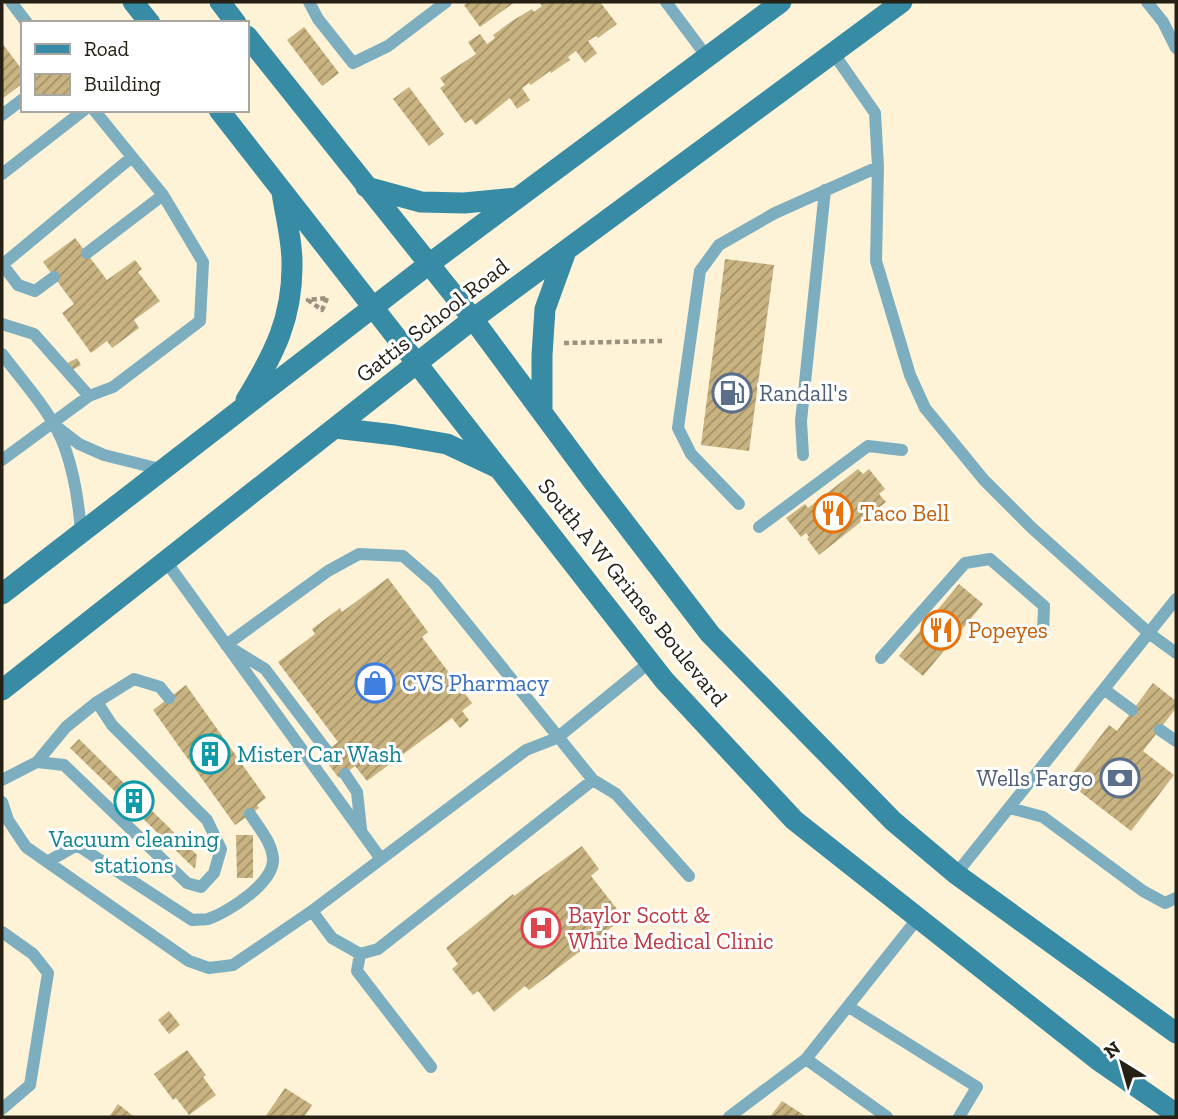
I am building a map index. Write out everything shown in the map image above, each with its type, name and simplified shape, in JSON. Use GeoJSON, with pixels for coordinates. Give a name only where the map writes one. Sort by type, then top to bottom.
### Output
{"type":"FeatureCollection","features":[{"type":"Feature","properties":{"kind":"main road"},"geometry":{"type":"LineString","coordinates":[[133,2],[148,21]]}},
{"type":"Feature","properties":{"kind":"main road"},"geometry":{"type":"LineString","coordinates":[[220,2],[234,21]]}},
{"type":"Feature","properties":{"kind":"main road","name":"Gattis School Road"},"geometry":{"type":"LineString","coordinates":[[2,594],[429,264],[781,2]]}},
{"type":"Feature","properties":{"kind":"main road","name":"Gattis School Road"},"geometry":{"type":"LineString","coordinates":[[2,690],[473,319],[902,2]]}},
{"type":"Feature","properties":{"kind":"main road","name":"South A W Grimes Boulevard"},"geometry":{"type":"LineString","coordinates":[[248,37],[473,319],[710,634],[893,821],[956,874],[1176,1033]]}},
{"type":"Feature","properties":{"kind":"main road","name":"South A W Grimes Boulevard"},"geometry":{"type":"LineString","coordinates":[[221,112],[664,680],[794,820],[1098,1059],[1176,1114]]}},
{"type":"Feature","properties":{"kind":"main road"},"geometry":{"type":"LineString","coordinates":[[366,187],[421,202],[464,203],[517,198]]}},
{"type":"Feature","properties":{"kind":"main road"},"geometry":{"type":"LineString","coordinates":[[240,411],[271,358],[289,311],[293,261],[282,190]]}},
{"type":"Feature","properties":{"kind":"main road"},"geometry":{"type":"LineString","coordinates":[[542,411],[545,309],[566,251]]}},
{"type":"Feature","properties":{"kind":"main road"},"geometry":{"type":"LineString","coordinates":[[335,428],[447,444],[500,469]]}},
{"type":"Feature","properties":{"kind":"lane"},"geometry":{"type":"LineString","coordinates":[[11,2],[25,21]]}},
{"type":"Feature","properties":{"kind":"lane"},"geometry":{"type":"LineString","coordinates":[[309,2],[318,19],[353,63],[388,46],[446,2]]}},
{"type":"Feature","properties":{"kind":"lane"},"geometry":{"type":"LineString","coordinates":[[666,2],[707,57]]}},
{"type":"Feature","properties":{"kind":"lane"},"geometry":{"type":"LineString","coordinates":[[1147,2],[1163,22],[1176,48]]}},
{"type":"Feature","properties":{"kind":"lane"},"geometry":{"type":"LineString","coordinates":[[834,54],[875,113],[878,167],[876,261],[910,375],[925,408],[984,480],[1038,534],[1150,634],[1176,653]]}},
{"type":"Feature","properties":{"kind":"lane"},"geometry":{"type":"LineString","coordinates":[[2,115],[21,101]]}},
{"type":"Feature","properties":{"kind":"lane"},"geometry":{"type":"LineString","coordinates":[[2,174],[81,112]]}},
{"type":"Feature","properties":{"kind":"lane"},"geometry":{"type":"LineString","coordinates":[[2,460],[89,396],[113,387],[201,321],[203,262],[163,195],[96,112]]}},
{"type":"Feature","properties":{"kind":"lane"},"geometry":{"type":"LineString","coordinates":[[54,277],[35,291],[18,285],[2,264],[132,157]]}},
{"type":"Feature","properties":{"kind":"lane"},"geometry":{"type":"LineString","coordinates":[[738,504],[691,454],[678,428],[700,271],[719,245],[775,213],[878,167]]}},
{"type":"Feature","properties":{"kind":"lane"},"geometry":{"type":"LineString","coordinates":[[803,455],[801,421],[825,190]]}},
{"type":"Feature","properties":{"kind":"lane"},"geometry":{"type":"LineString","coordinates":[[87,253],[163,195]]}},
{"type":"Feature","properties":{"kind":"lane"},"geometry":{"type":"LineString","coordinates":[[2,324],[34,334],[89,396]]}},
{"type":"Feature","properties":{"kind":"lane"},"geometry":{"type":"LineString","coordinates":[[2,354],[65,446],[79,496],[81,533]]}},
{"type":"Feature","properties":{"kind":"lane"},"geometry":{"type":"LineString","coordinates":[[51,422],[79,444],[104,455],[163,470]]}},
{"type":"Feature","properties":{"kind":"lane"},"geometry":{"type":"LineString","coordinates":[[760,527],[868,446],[902,450]]}},
{"type":"Feature","properties":{"kind":"lane"},"geometry":{"type":"LineString","coordinates":[[226,645],[328,571],[359,554],[403,556],[434,583],[593,780],[616,794],[689,876]]}},
{"type":"Feature","properties":{"kind":"lane"},"geometry":{"type":"LineString","coordinates":[[881,659],[965,563],[990,559],[1044,606],[1043,634]]}},
{"type":"Feature","properties":{"kind":"lane"},"geometry":{"type":"LineString","coordinates":[[164,560],[381,859]]}},
{"type":"Feature","properties":{"kind":"lane"},"geometry":{"type":"LineString","coordinates":[[956,874],[1176,599]]}},
{"type":"Feature","properties":{"kind":"lane"},"geometry":{"type":"LineString","coordinates":[[226,645],[265,669],[327,751]]}},
{"type":"Feature","properties":{"kind":"lane"},"geometry":{"type":"LineString","coordinates":[[2,802],[8,820],[26,847],[47,862],[189,961],[209,968],[233,965],[312,911],[526,750],[557,738],[650,662]]}},
{"type":"Feature","properties":{"kind":"lane"},"geometry":{"type":"LineString","coordinates":[[2,780],[37,762],[66,727],[97,702],[134,679],[160,687],[169,698]]}},
{"type":"Feature","properties":{"kind":"lane"},"geometry":{"type":"LineString","coordinates":[[1105,690],[1132,710]]}},
{"type":"Feature","properties":{"kind":"lane"},"geometry":{"type":"LineString","coordinates":[[37,762],[64,765],[187,883],[201,887],[214,873],[221,849],[207,820],[112,725],[97,702]]}},
{"type":"Feature","properties":{"kind":"lane"},"geometry":{"type":"LineString","coordinates":[[1160,730],[1176,741]]}},
{"type":"Feature","properties":{"kind":"lane"},"geometry":{"type":"LineString","coordinates":[[345,774],[357,792],[361,831]]}},
{"type":"Feature","properties":{"kind":"lane"},"geometry":{"type":"LineString","coordinates":[[312,911],[331,938],[360,954],[378,949],[593,780]]}},
{"type":"Feature","properties":{"kind":"lane"},"geometry":{"type":"LineString","coordinates":[[1010,808],[1043,817],[1143,891],[1165,903],[1176,898]]}},
{"type":"Feature","properties":{"kind":"lane"},"geometry":{"type":"LineString","coordinates":[[47,862],[77,845],[192,920],[208,919],[260,887],[268,876],[274,861],[269,842],[250,814]]}},
{"type":"Feature","properties":{"kind":"lane"},"geometry":{"type":"LineString","coordinates":[[729,1117],[806,1059],[918,918]]}},
{"type":"Feature","properties":{"kind":"lane"},"geometry":{"type":"LineString","coordinates":[[2,933],[33,954],[48,974],[30,1085],[2,1109]]}},
{"type":"Feature","properties":{"kind":"lane"},"geometry":{"type":"LineString","coordinates":[[360,954],[357,971],[431,1067]]}},
{"type":"Feature","properties":{"kind":"lane"},"geometry":{"type":"LineString","coordinates":[[849,1007],[977,1087],[959,1117]]}},
{"type":"Feature","properties":{"kind":"lane"},"geometry":{"type":"LineString","coordinates":[[806,1059],[887,1117]]}},
{"type":"Feature","properties":{"kind":"path"},"geometry":{"type":"LineString","coordinates":[[563,343],[662,341]]}},
{"type":"Feature","properties":{"kind":"building"},"geometry":{"type":"Polygon","coordinates":[[[468,2],[515,2],[480,27],[464,5],[468,2]]]}},
{"type":"Feature","properties":{"kind":"building"},"geometry":{"type":"Polygon","coordinates":[[[539,2],[600,2],[617,24],[598,38],[596,36],[588,41],[597,53],[585,63],[576,51],[568,57],[570,60],[522,88],[530,100],[517,109],[510,98],[476,125],[471,119],[465,123],[440,88],[445,85],[440,78],[476,54],[468,42],[480,34],[487,44],[495,38],[493,35],[512,21],[542,6],[539,2]]]}},
{"type":"Feature","properties":{"kind":"building"},"geometry":{"type":"Polygon","coordinates":[[[304,27],[339,73],[322,86],[287,40],[304,27]]]}},
{"type":"Feature","properties":{"kind":"building"},"geometry":{"type":"Polygon","coordinates":[[[2,43],[21,68],[21,85],[2,99],[2,43]]]}},
{"type":"Feature","properties":{"kind":"building"},"geometry":{"type":"Polygon","coordinates":[[[409,87],[444,134],[429,146],[393,99],[409,87]]]}},
{"type":"Feature","properties":{"kind":"building"},"geometry":{"type":"Polygon","coordinates":[[[75,238],[107,280],[135,260],[142,269],[138,272],[160,301],[134,320],[139,328],[112,348],[107,341],[91,353],[62,313],[74,304],[43,262],[75,238]]]}},
{"type":"Feature","properties":{"kind":"building","name":"Randall's"},"geometry":{"type":"Polygon","coordinates":[[[725,259],[774,265],[749,451],[701,445],[725,259]]]}},
{"type":"Feature","properties":{"kind":"building"},"geometry":{"type":"Polygon","coordinates":[[[77,358],[81,365],[72,370],[68,363],[77,358]]]}},
{"type":"Feature","properties":{"kind":"building","name":"Taco Bell"},"geometry":{"type":"Polygon","coordinates":[[[858,469],[863,474],[869,469],[885,489],[879,494],[886,502],[819,555],[807,539],[809,537],[806,533],[801,537],[786,518],[805,504],[808,508],[858,469]]]}},
{"type":"Feature","properties":{"kind":"building","name":"CVS Pharmacy"},"geometry":{"type":"Polygon","coordinates":[[[388,578],[428,632],[422,637],[472,703],[462,711],[469,720],[460,728],[452,718],[367,781],[355,766],[339,778],[321,755],[338,742],[278,662],[315,634],[312,629],[340,608],[342,612],[388,578]]]}},
{"type":"Feature","properties":{"kind":"building","name":"Popeyes"},"geometry":{"type":"Polygon","coordinates":[[[959,584],[983,604],[923,676],[899,656],[959,584]]]}},
{"type":"Feature","properties":{"kind":"building","name":"Wells Fargo"},"geometry":{"type":"Polygon","coordinates":[[[1153,683],[1176,701],[1176,708],[1143,751],[1174,775],[1131,831],[1066,781],[1109,725],[1117,731],[1153,683]]]}},
{"type":"Feature","properties":{"kind":"building","name":"Mister Car Wash"},"geometry":{"type":"Polygon","coordinates":[[[186,685],[266,798],[257,805],[259,808],[235,825],[153,710],[186,685]]]}},
{"type":"Feature","properties":{"kind":"building","name":"Vacuum cleaning stations"},"geometry":{"type":"Polygon","coordinates":[[[79,739],[197,855],[195,869],[70,748],[79,739]]]}},
{"type":"Feature","properties":{"kind":"building"},"geometry":{"type":"Polygon","coordinates":[[[236,835],[253,835],[253,878],[237,878],[236,835]]]}},
{"type":"Feature","properties":{"kind":"building","name":"Baylor Scott & White Medical Clinic"},"geometry":{"type":"Polygon","coordinates":[[[582,846],[599,869],[591,876],[624,918],[529,990],[525,986],[494,1012],[478,991],[473,995],[452,969],[458,964],[446,948],[513,894],[514,896],[582,846]]]}},
{"type":"Feature","properties":{"kind":"building"},"geometry":{"type":"Polygon","coordinates":[[[169,1011],[180,1025],[169,1034],[158,1020],[169,1011]]]}},
{"type":"Feature","properties":{"kind":"building"},"geometry":{"type":"Polygon","coordinates":[[[187,1050],[206,1075],[203,1077],[216,1095],[189,1115],[176,1098],[173,1100],[154,1074],[187,1050]]]}},
{"type":"Feature","properties":{"kind":"building"},"geometry":{"type":"Polygon","coordinates":[[[285,1088],[312,1105],[304,1117],[265,1117],[285,1088]]]}},
{"type":"Feature","properties":{"kind":"building"},"geometry":{"type":"Polygon","coordinates":[[[782,1101],[807,1117],[770,1117],[782,1101]]]}},
{"type":"Feature","properties":{"kind":"building"},"geometry":{"type":"Polygon","coordinates":[[[118,1104],[132,1115],[136,1117],[109,1117],[118,1104]]]}},
{"type":"Feature","properties":{"kind":"place","name":"Randall's"},"geometry":{"type":"Point","coordinates":[732,393]}},
{"type":"Feature","properties":{"kind":"place","name":"Taco Bell"},"geometry":{"type":"Point","coordinates":[833,513]}},
{"type":"Feature","properties":{"kind":"place","name":"Popeyes"},"geometry":{"type":"Point","coordinates":[941,630]}},
{"type":"Feature","properties":{"kind":"place","name":"CVS Pharmacy"},"geometry":{"type":"Point","coordinates":[375,683]}},
{"type":"Feature","properties":{"kind":"place","name":"Mister Car Wash"},"geometry":{"type":"Point","coordinates":[210,754]}},
{"type":"Feature","properties":{"kind":"place","name":"Wells Fargo"},"geometry":{"type":"Point","coordinates":[1120,778]}},
{"type":"Feature","properties":{"kind":"place","name":"Vacuum cleaning stations"},"geometry":{"type":"Point","coordinates":[134,801]}},
{"type":"Feature","properties":{"kind":"place","name":"Baylor Scott & White Medical Clinic"},"geometry":{"type":"Point","coordinates":[541,928]}}]}
